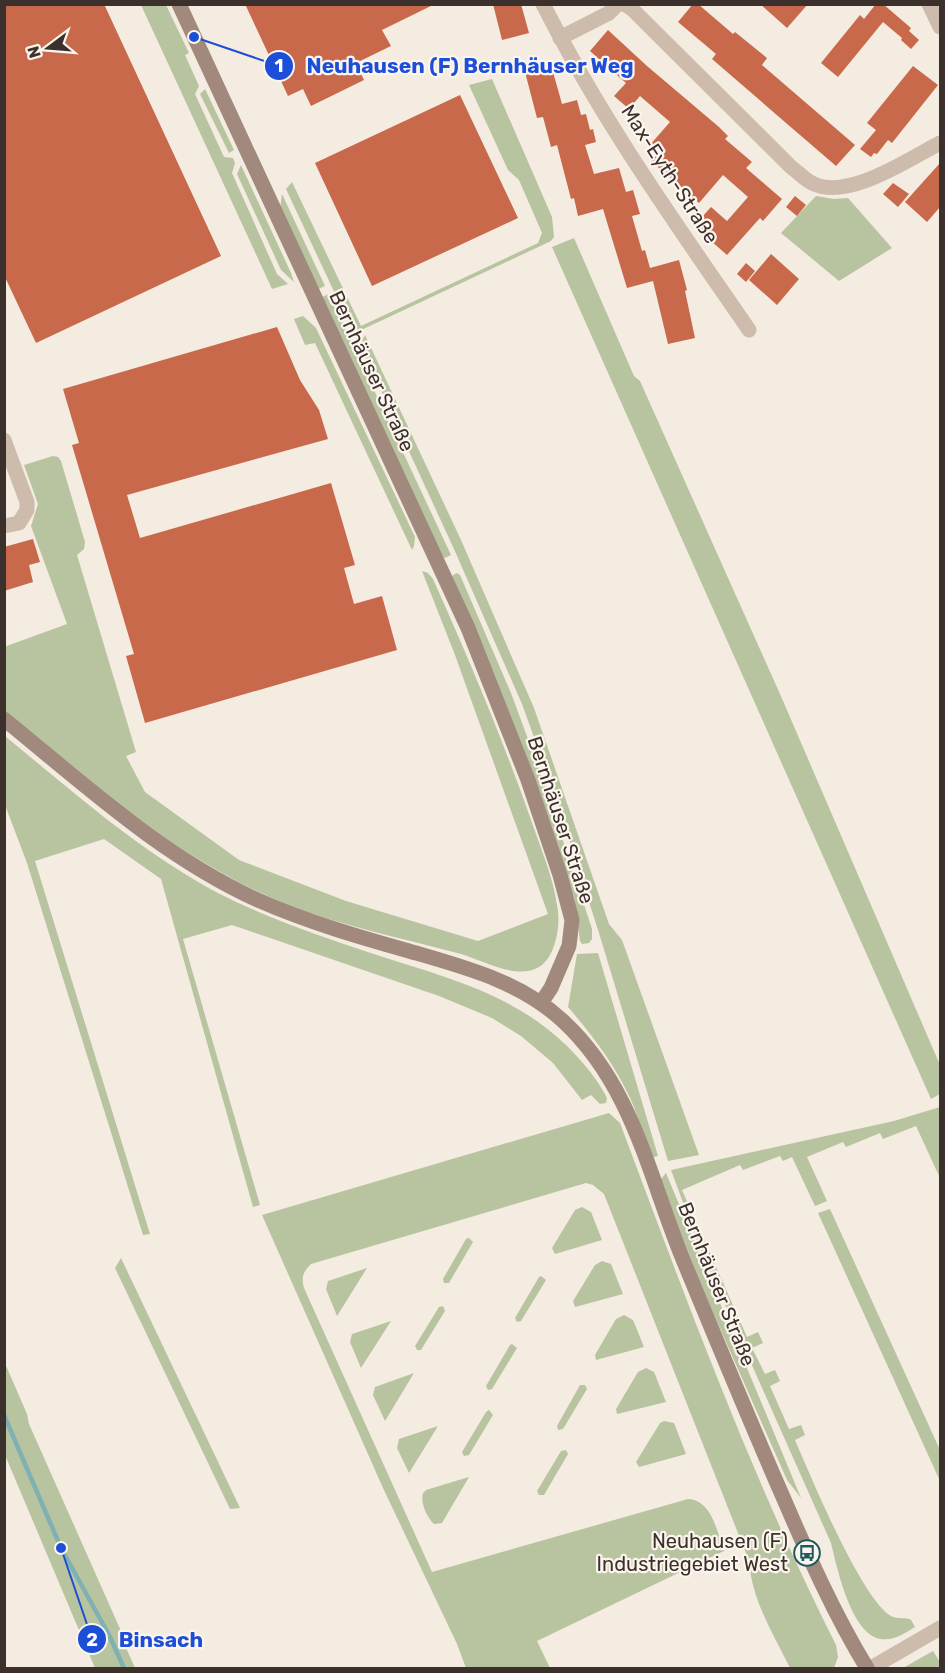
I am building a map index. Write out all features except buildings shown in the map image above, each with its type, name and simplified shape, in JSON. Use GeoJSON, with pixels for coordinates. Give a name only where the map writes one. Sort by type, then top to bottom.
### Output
{"type":"FeatureCollection","features":[{"type":"Feature","properties":{"kind":"main road","name":"Bernhäuser Straße"},"geometry":{"type":"LineString","coordinates":[[179,4],[463,618],[528,780],[560,875],[572,920],[569,946],[541,1003],[560,1017],[585,1042],[605,1068],[625,1103],[682,1257],[761,1446],[822,1584],[869,1668]]}},
{"type":"Feature","properties":{"kind":"main road"},"geometry":{"type":"LineString","coordinates":[[4,718],[133,824],[191,863],[245,894],[332,929],[485,974],[505,982],[541,1003]]}},
{"type":"Feature","properties":{"kind":"street","name":"Max-Eyth-Straße"},"geometry":{"type":"LineString","coordinates":[[543,4],[560,38],[645,179],[749,330]]}},
{"type":"Feature","properties":{"kind":"street"},"geometry":{"type":"LineString","coordinates":[[560,38],[609,13],[618,4]]}},
{"type":"Feature","properties":{"kind":"street"},"geometry":{"type":"LineString","coordinates":[[624,4],[632,9],[791,167],[814,184],[835,188],[849,187],[868,180],[940,143]]}},
{"type":"Feature","properties":{"kind":"street"},"geometry":{"type":"LineString","coordinates":[[929,4],[940,27]]}},
{"type":"Feature","properties":{"kind":"street"},"geometry":{"type":"LineString","coordinates":[[4,526],[19,523],[27,510],[27,502],[5,447]]}},
{"type":"Feature","properties":{"kind":"street"},"geometry":{"type":"LineString","coordinates":[[869,1668],[940,1628]]}},
{"type":"Feature","properties":{"kind":"green space"},"geometry":{"type":"Polygon","coordinates":[[[141,5],[166,5],[189,53],[185,55],[199,86],[195,94],[224,157],[233,158],[235,163],[232,173],[277,274],[288,284],[272,289],[141,5]]]}},
{"type":"Feature","properties":{"kind":"green space"},"geometry":{"type":"Polygon","coordinates":[[[492,79],[552,217],[554,237],[551,241],[357,332],[352,330],[286,189],[292,182],[361,326],[538,243],[542,233],[519,180],[508,170],[469,85],[492,79]]]}},
{"type":"Feature","properties":{"kind":"green space"},"geometry":{"type":"Polygon","coordinates":[[[205,89],[234,150],[229,153],[200,94],[205,89]]]}},
{"type":"Feature","properties":{"kind":"green space"},"geometry":{"type":"Polygon","coordinates":[[[241,165],[294,282],[281,270],[237,174],[241,165]]]}},
{"type":"Feature","properties":{"kind":"green space"},"geometry":{"type":"Polygon","coordinates":[[[282,194],[325,286],[316,290],[280,210],[282,194]]]}},
{"type":"Feature","properties":{"kind":"green space"},"geometry":{"type":"Polygon","coordinates":[[[816,196],[834,199],[848,198],[892,248],[839,281],[781,233],[816,196]]]}},
{"type":"Feature","properties":{"kind":"green space"},"geometry":{"type":"Polygon","coordinates":[[[574,238],[634,376],[640,381],[780,694],[940,1065],[940,1094],[931,1099],[552,247],[574,238]]]}},
{"type":"Feature","properties":{"kind":"green space"},"geometry":{"type":"Polygon","coordinates":[[[329,294],[451,555],[445,558],[441,556],[320,298],[329,294]]]}},
{"type":"Feature","properties":{"kind":"green space"},"geometry":{"type":"Polygon","coordinates":[[[303,316],[316,328],[415,537],[412,550],[315,343],[305,345],[294,319],[303,316]]]}},
{"type":"Feature","properties":{"kind":"green space"},"geometry":{"type":"Polygon","coordinates":[[[365,335],[461,540],[534,708],[609,924],[622,940],[699,1155],[668,1161],[599,933],[552,787],[522,704],[360,345],[365,335]]]}},
{"type":"Feature","properties":{"kind":"green space"},"geometry":{"type":"Polygon","coordinates":[[[53,456],[58,457],[61,461],[85,542],[84,549],[77,555],[136,752],[126,756],[145,792],[239,860],[346,901],[478,941],[548,914],[455,655],[422,571],[428,573],[433,579],[484,696],[549,872],[555,894],[558,922],[554,946],[544,963],[535,969],[523,971],[498,967],[461,954],[327,918],[284,903],[245,885],[208,865],[137,818],[5,712],[4,647],[67,624],[31,526],[38,504],[24,465],[53,456]]]}},
{"type":"Feature","properties":{"kind":"green space"},"geometry":{"type":"Polygon","coordinates":[[[457,573],[460,575],[511,693],[543,780],[592,929],[592,939],[589,943],[582,944],[580,941],[574,897],[452,579],[457,573]]]}},
{"type":"Feature","properties":{"kind":"green space"},"geometry":{"type":"Polygon","coordinates":[[[5,736],[136,841],[191,878],[220,894],[299,928],[455,980],[502,1000],[524,1013],[546,1027],[578,1057],[603,1091],[607,1098],[606,1103],[600,1104],[591,1095],[582,1100],[553,1063],[521,1036],[492,1018],[439,996],[232,925],[183,939],[260,1205],[253,1207],[161,879],[104,839],[35,861],[150,1234],[143,1235],[27,863],[5,805],[5,736]]]}},
{"type":"Feature","properties":{"kind":"green space"},"geometry":{"type":"Polygon","coordinates":[[[598,953],[658,1156],[650,1158],[625,1087],[603,1051],[568,1007],[577,954],[598,953]]]}},
{"type":"Feature","properties":{"kind":"green space"},"geometry":{"type":"Polygon","coordinates":[[[940,1107],[940,1178],[916,1126],[883,1139],[880,1133],[846,1147],[843,1142],[807,1157],[827,1201],[815,1206],[792,1157],[783,1161],[780,1156],[743,1170],[740,1165],[682,1190],[747,1337],[758,1332],[763,1343],[752,1348],[765,1374],[775,1370],[780,1381],[770,1386],[789,1429],[801,1425],[805,1435],[795,1440],[838,1536],[867,1589],[881,1607],[893,1617],[911,1620],[915,1627],[895,1638],[881,1639],[870,1635],[861,1626],[847,1598],[831,1543],[699,1246],[671,1170],[894,1121],[940,1107]]]}},
{"type":"Feature","properties":{"kind":"green space"},"geometry":{"type":"Polygon","coordinates":[[[609,1113],[620,1123],[721,1387],[776,1517],[836,1645],[838,1657],[834,1668],[790,1668],[770,1629],[754,1590],[749,1561],[604,1194],[593,1185],[586,1183],[311,1264],[304,1272],[303,1278],[304,1288],[432,1572],[688,1499],[703,1505],[708,1511],[716,1526],[724,1551],[537,1641],[550,1668],[466,1668],[262,1215],[609,1113]]]}},
{"type":"Feature","properties":{"kind":"green space"},"geometry":{"type":"Polygon","coordinates":[[[666,1173],[801,1498],[787,1480],[711,1308],[668,1203],[661,1179],[666,1173]]]}},
{"type":"Feature","properties":{"kind":"green space"},"geometry":{"type":"Polygon","coordinates":[[[582,1207],[591,1212],[602,1240],[555,1254],[552,1248],[575,1210],[582,1207]]]}},
{"type":"Feature","properties":{"kind":"green space"},"geometry":{"type":"Polygon","coordinates":[[[830,1209],[940,1450],[940,1481],[818,1213],[830,1209]]]}},
{"type":"Feature","properties":{"kind":"green space"},"geometry":{"type":"Polygon","coordinates":[[[469,1238],[473,1242],[449,1283],[444,1283],[443,1279],[466,1239],[469,1238]]]}},
{"type":"Feature","properties":{"kind":"green space"},"geometry":{"type":"Polygon","coordinates":[[[121,1258],[240,1508],[230,1509],[115,1268],[121,1258]]]}},
{"type":"Feature","properties":{"kind":"green space"},"geometry":{"type":"Polygon","coordinates":[[[602,1261],[611,1264],[623,1294],[575,1307],[573,1301],[595,1265],[602,1261]]]}},
{"type":"Feature","properties":{"kind":"green space"},"geometry":{"type":"Polygon","coordinates":[[[367,1268],[337,1316],[326,1289],[328,1281],[367,1268]]]}},
{"type":"Feature","properties":{"kind":"green space"},"geometry":{"type":"Polygon","coordinates":[[[541,1276],[546,1280],[521,1321],[517,1322],[515,1318],[541,1276]]]}},
{"type":"Feature","properties":{"kind":"green space"},"geometry":{"type":"Polygon","coordinates":[[[443,1306],[445,1311],[421,1350],[417,1350],[415,1346],[439,1307],[443,1306]]]}},
{"type":"Feature","properties":{"kind":"green space"},"geometry":{"type":"Polygon","coordinates":[[[624,1315],[633,1320],[644,1347],[596,1360],[595,1355],[616,1319],[624,1315]]]}},
{"type":"Feature","properties":{"kind":"green space"},"geometry":{"type":"Polygon","coordinates":[[[391,1321],[361,1368],[350,1342],[352,1334],[391,1321]]]}},
{"type":"Feature","properties":{"kind":"green space"},"geometry":{"type":"Polygon","coordinates":[[[512,1344],[517,1348],[492,1389],[488,1390],[486,1386],[512,1344]]]}},
{"type":"Feature","properties":{"kind":"green space"},"geometry":{"type":"Polygon","coordinates":[[[4,1361],[135,1668],[95,1668],[5,1455],[4,1361]]]}},
{"type":"Feature","properties":{"kind":"green space"},"geometry":{"type":"Polygon","coordinates":[[[646,1368],[654,1372],[666,1402],[617,1414],[616,1409],[638,1372],[646,1368]]]}},
{"type":"Feature","properties":{"kind":"green space"},"geometry":{"type":"Polygon","coordinates":[[[414,1373],[385,1421],[373,1395],[375,1387],[414,1373]]]}},
{"type":"Feature","properties":{"kind":"green space"},"geometry":{"type":"Polygon","coordinates":[[[580,1385],[585,1385],[587,1389],[563,1429],[558,1430],[557,1426],[580,1385]]]}},
{"type":"Feature","properties":{"kind":"green space"},"geometry":{"type":"Polygon","coordinates":[[[489,1410],[493,1415],[469,1455],[464,1456],[462,1452],[489,1410]]]}},
{"type":"Feature","properties":{"kind":"green space"},"geometry":{"type":"Polygon","coordinates":[[[664,1421],[674,1423],[686,1454],[639,1467],[636,1462],[660,1423],[664,1421]]]}},
{"type":"Feature","properties":{"kind":"green space"},"geometry":{"type":"Polygon","coordinates":[[[438,1426],[409,1473],[397,1448],[399,1439],[438,1426]]]}},
{"type":"Feature","properties":{"kind":"green space"},"geometry":{"type":"Polygon","coordinates":[[[566,1450],[568,1454],[544,1495],[539,1495],[537,1491],[561,1451],[566,1450]]]}},
{"type":"Feature","properties":{"kind":"green space"},"geometry":{"type":"Polygon","coordinates":[[[469,1477],[442,1523],[434,1524],[425,1510],[422,1501],[423,1493],[426,1490],[469,1477]]]}},
{"type":"Feature","properties":{"kind":"green space"},"geometry":{"type":"Polygon","coordinates":[[[933,1651],[940,1662],[940,1668],[903,1668],[933,1651]]]}},
{"type":"Feature","properties":{"kind":"waterway"},"geometry":{"type":"LineString","coordinates":[[4,1415],[61,1548],[109,1635],[124,1668]]}},
{"type":"Feature","properties":{"kind":"place","name":"Neuhausen (F) Bernhäuser Weg"},"geometry":{"type":"Point","coordinates":[194,37]}},
{"type":"Feature","properties":{"kind":"place","name":"Binsach"},"geometry":{"type":"Point","coordinates":[61,1548]}},
{"type":"Feature","properties":{"kind":"place","name":"Neuhausen (F) Industriegebiet West"},"geometry":{"type":"Point","coordinates":[807,1553]}}]}
